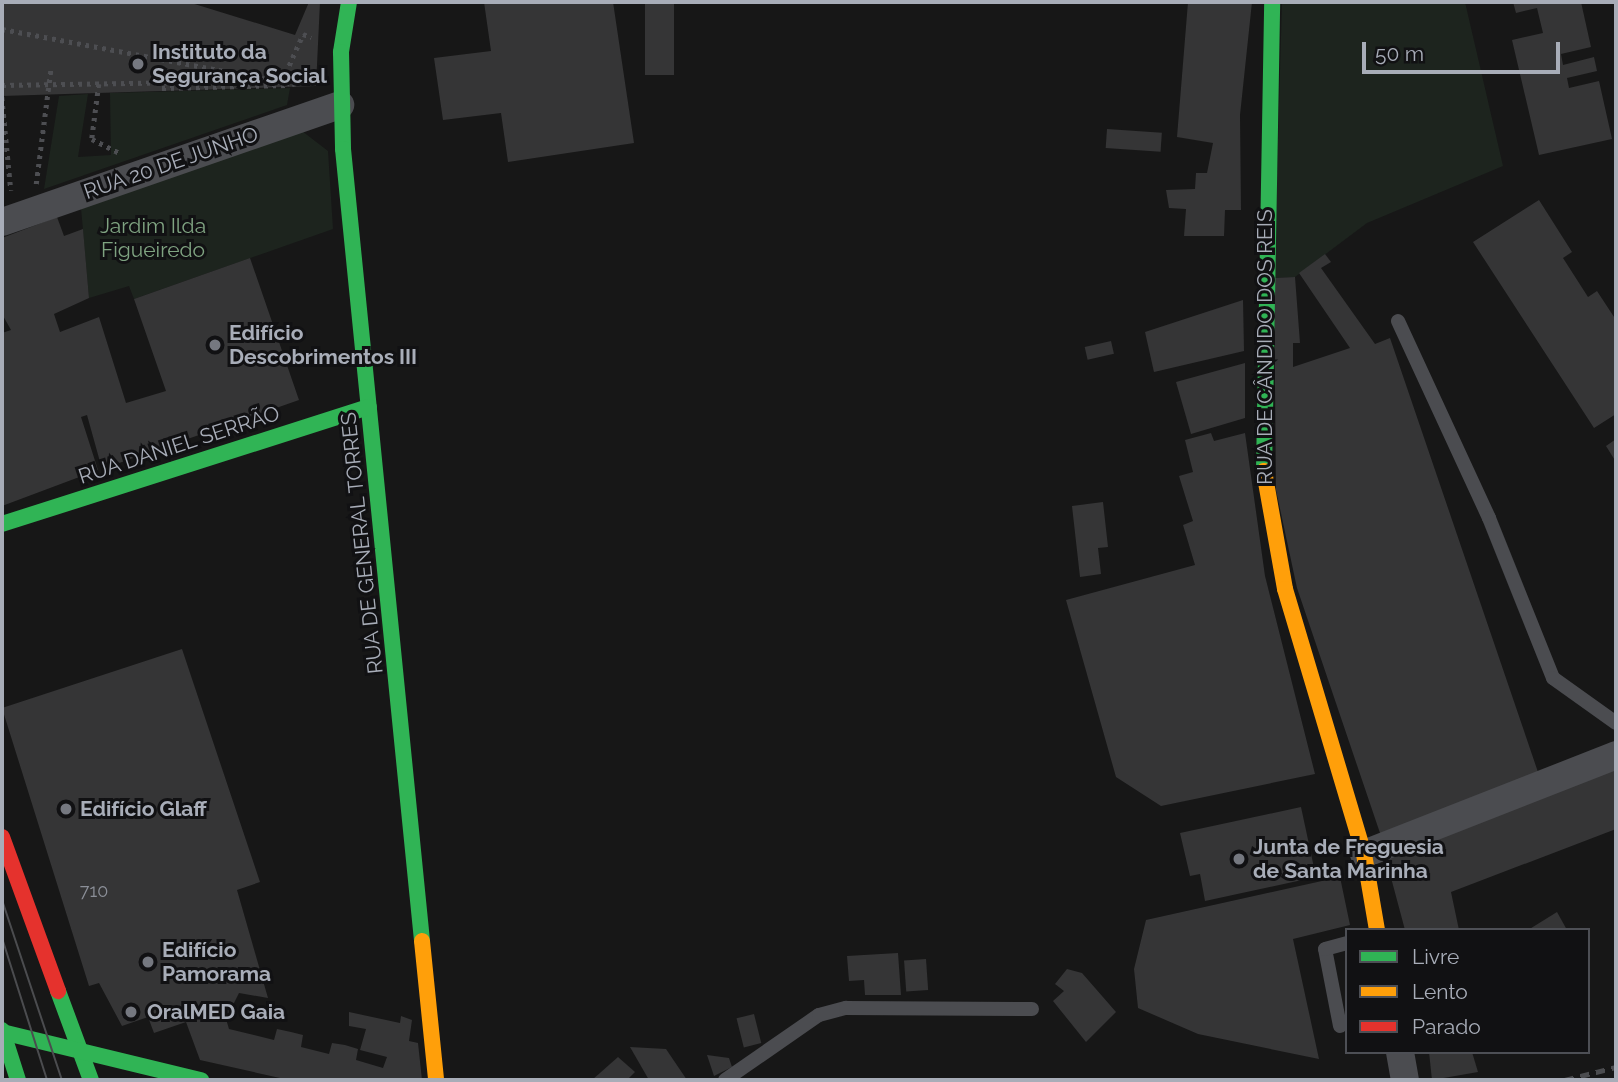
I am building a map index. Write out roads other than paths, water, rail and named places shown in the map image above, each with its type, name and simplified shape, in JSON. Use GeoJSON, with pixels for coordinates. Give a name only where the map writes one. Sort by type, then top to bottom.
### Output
{"type":"FeatureCollection","features":[{"type":"Feature","properties":{"kind":"street","name":"RUA DE GENERAL TORRES"},"geometry":{"type":"LineString","coordinates":[[349,2],[340,105],[436,1080]]}},
{"type":"Feature","properties":{"kind":"street","name":"RUA DE CÂNDIDO DOS REIS"},"geometry":{"type":"LineString","coordinates":[[1272,2],[1264,493],[1285,589],[1364,854],[1377,928]]}},
{"type":"Feature","properties":{"kind":"street","name":"RUA 20 DE JUNHO"},"geometry":{"type":"LineString","coordinates":[[7,214],[340,105]]}},
{"type":"Feature","properties":{"kind":"street","name":"RUA DANIEL SERRÃO"},"geometry":{"type":"LineString","coordinates":[[2,524],[369,407]]}},
{"type":"Feature","properties":{"kind":"street"},"geometry":{"type":"LineString","coordinates":[[1364,854],[1616,755]]}},
{"type":"Feature","properties":{"kind":"street"},"geometry":{"type":"LineString","coordinates":[[2,837],[92,1080]]}},
{"type":"Feature","properties":{"kind":"street"},"geometry":{"type":"LineString","coordinates":[[2,1031],[81,1048],[201,1080]]}},
{"type":"Feature","properties":{"kind":"street"},"geometry":{"type":"LineString","coordinates":[[2,1031],[18,1080]]}},
{"type":"Feature","properties":{"kind":"street"},"geometry":{"type":"LineString","coordinates":[[1400,1054],[1405,1080]]}},
{"type":"Feature","properties":{"kind":"lane"},"geometry":{"type":"LineString","coordinates":[[1398,321],[1489,518],[1553,678],[1616,723]]}},
{"type":"Feature","properties":{"kind":"lane"},"geometry":{"type":"LineString","coordinates":[[1340,1026],[1325,949],[1345,944]]}},
{"type":"Feature","properties":{"kind":"lane"},"geometry":{"type":"LineString","coordinates":[[725,1080],[819,1015],[846,1008],[1032,1009]]}},
{"type":"Feature","properties":{"kind":"tram line"},"geometry":{"type":"LineString","coordinates":[[2,900],[62,1080]]}},
{"type":"Feature","properties":{"kind":"tram line"},"geometry":{"type":"LineString","coordinates":[[2,938],[47,1080]]}},
{"type":"Feature","properties":{"kind":"railway"},"geometry":{"type":"LineString","coordinates":[[1565,1080],[1616,1067]]}},
{"type":"Feature","properties":{"kind":"place","name":"Instituto da Segurança Social"},"geometry":{"type":"Point","coordinates":[138,64]}},
{"type":"Feature","properties":{"kind":"place","name":"Edifício Descobrimentos III"},"geometry":{"type":"Point","coordinates":[215,345]}},
{"type":"Feature","properties":{"kind":"place","name":"Edifício Glaff"},"geometry":{"type":"Point","coordinates":[66,809]}},
{"type":"Feature","properties":{"kind":"place","name":"Junta de Freguesia de Santa Marinha"},"geometry":{"type":"Point","coordinates":[1239,859]}},
{"type":"Feature","properties":{"kind":"place","name":"Edifício Pamorama"},"geometry":{"type":"Point","coordinates":[148,962]}},
{"type":"Feature","properties":{"kind":"place","name":"OralMED Gaia"},"geometry":{"type":"Point","coordinates":[131,1012]}},
{"type":"Feature","properties":{"kind":"park label","name":"Jardim Ilda Figueiredo"},"geometry":{"type":"Point","coordinates":[153,238]}}]}
